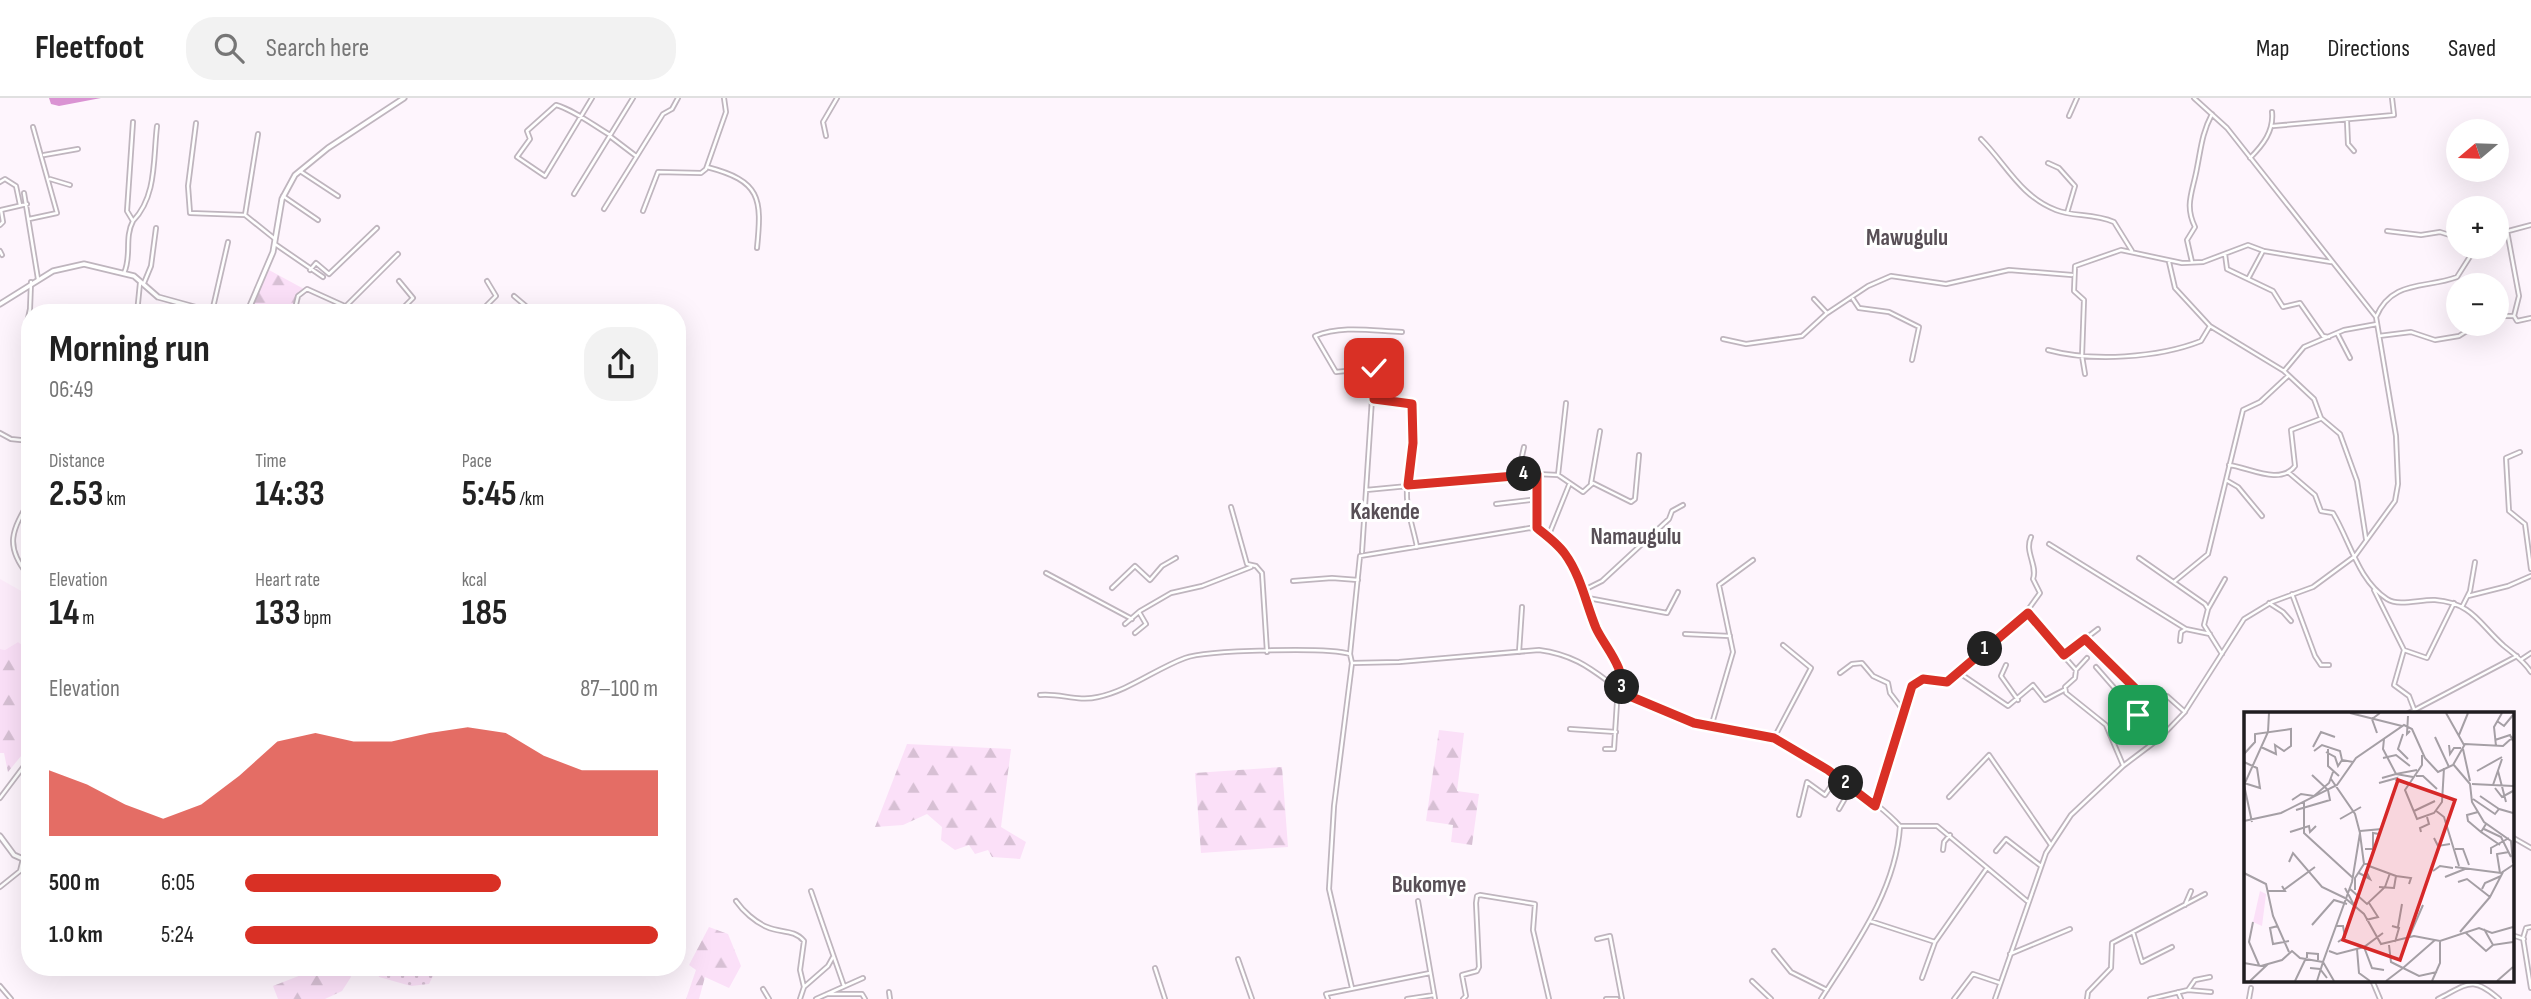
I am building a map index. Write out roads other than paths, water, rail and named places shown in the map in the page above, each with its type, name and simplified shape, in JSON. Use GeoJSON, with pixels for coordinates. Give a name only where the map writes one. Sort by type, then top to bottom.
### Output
{"type":"FeatureCollection","features":[{"type":"Feature","properties":{"kind":"street"},"geometry":{"type":"LineString","coordinates":[[250,304],[275,241],[283,196],[300,171],[404,98]]}},
{"type":"Feature","properties":{"kind":"street"},"geometry":{"type":"LineString","coordinates":[[592,98],[581,118],[545,176],[517,157],[530,139],[527,131],[553,106],[558,105],[581,118],[610,136],[636,156]]}},
{"type":"Feature","properties":{"kind":"street"},"geometry":{"type":"LineString","coordinates":[[574,194],[633,98]]}},
{"type":"Feature","properties":{"kind":"street"},"geometry":{"type":"LineString","coordinates":[[604,209],[663,114],[672,109],[678,98]]}},
{"type":"Feature","properties":{"kind":"street"},"geometry":{"type":"LineString","coordinates":[[643,211],[658,172],[701,173],[707,167],[726,112],[724,98]]}},
{"type":"Feature","properties":{"kind":"street"},"geometry":{"type":"LineString","coordinates":[[827,136],[823,122],[837,98]]}},
{"type":"Feature","properties":{"kind":"street"},"geometry":{"type":"LineString","coordinates":[[2069,116],[2077,98]]}},
{"type":"Feature","properties":{"kind":"street"},"geometry":{"type":"LineString","coordinates":[[2194,98],[2227,128],[2376,317]]}},
{"type":"Feature","properties":{"kind":"street"},"geometry":{"type":"LineString","coordinates":[[2273,126],[2394,115],[2392,98]]}},
{"type":"Feature","properties":{"kind":"street"},"geometry":{"type":"LineString","coordinates":[[2250,158],[2260,148],[2273,126],[2272,112]]}},
{"type":"Feature","properties":{"kind":"street"},"geometry":{"type":"LineString","coordinates":[[2192,262],[2187,240],[2195,228],[2190,216],[2189,196],[2197,170],[2202,134],[2212,114]]}},
{"type":"Feature","properties":{"kind":"street"},"geometry":{"type":"LineString","coordinates":[[2347,121],[2348,144],[2354,151]]}},
{"type":"Feature","properties":{"kind":"street"},"geometry":{"type":"LineString","coordinates":[[133,122],[127,211],[133,221]]}},
{"type":"Feature","properties":{"kind":"street"},"geometry":{"type":"LineString","coordinates":[[196,123],[188,186],[190,213],[245,215],[323,278]]}},
{"type":"Feature","properties":{"kind":"street"},"geometry":{"type":"LineString","coordinates":[[124,273],[128,260],[128,234],[133,221],[146,207],[149,198],[157,126]]}},
{"type":"Feature","properties":{"kind":"street"},"geometry":{"type":"LineString","coordinates":[[29,219],[57,213],[43,155],[33,127]]}},
{"type":"Feature","properties":{"kind":"street"},"geometry":{"type":"LineString","coordinates":[[245,215],[258,134]]}},
{"type":"Feature","properties":{"kind":"street"},"geometry":{"type":"LineString","coordinates":[[1980,139],[2023,189],[2045,204],[2067,213],[2084,213],[2114,222],[2121,228],[2132,251]]}},
{"type":"Feature","properties":{"kind":"street"},"geometry":{"type":"LineString","coordinates":[[43,155],[78,149]]}},
{"type":"Feature","properties":{"kind":"street"},"geometry":{"type":"LineString","coordinates":[[2048,163],[2059,168],[2075,186],[2067,213]]}},
{"type":"Feature","properties":{"kind":"street"},"geometry":{"type":"LineString","coordinates":[[707,167],[738,177],[757,199],[761,210],[757,248]]}},
{"type":"Feature","properties":{"kind":"street"},"geometry":{"type":"LineString","coordinates":[[300,171],[338,196]]}},
{"type":"Feature","properties":{"kind":"street"},"geometry":{"type":"LineString","coordinates":[[0,182],[5,179],[16,186],[20,205]]}},
{"type":"Feature","properties":{"kind":"street"},"geometry":{"type":"LineString","coordinates":[[49,179],[70,185]]}},
{"type":"Feature","properties":{"kind":"street"},"geometry":{"type":"LineString","coordinates":[[24,193],[38,279]]}},
{"type":"Feature","properties":{"kind":"street"},"geometry":{"type":"LineString","coordinates":[[283,196],[318,220]]}},
{"type":"Feature","properties":{"kind":"street"},"geometry":{"type":"LineString","coordinates":[[0,225],[4,222],[1,209],[27,204]]}},
{"type":"Feature","properties":{"kind":"street"},"geometry":{"type":"LineString","coordinates":[[2509,230],[2531,225]]}},
{"type":"Feature","properties":{"kind":"street"},"geometry":{"type":"LineString","coordinates":[[138,304],[142,281],[151,266],[156,228]]}},
{"type":"Feature","properties":{"kind":"street"},"geometry":{"type":"LineString","coordinates":[[310,270],[316,262],[329,274],[377,228]]}},
{"type":"Feature","properties":{"kind":"street"},"geometry":{"type":"LineString","coordinates":[[2387,231],[2421,235],[2440,232],[2446,234]]}},
{"type":"Feature","properties":{"kind":"street"},"geometry":{"type":"LineString","coordinates":[[216,304],[228,242]]}},
{"type":"Feature","properties":{"kind":"street"},"geometry":{"type":"LineString","coordinates":[[2509,242],[2519,296],[2514,316]]}},
{"type":"Feature","properties":{"kind":"street"},"geometry":{"type":"LineString","coordinates":[[2085,374],[2082,356],[2084,300],[2074,290],[2072,275],[2075,266],[2106,253],[2132,251],[2168,261],[2192,262],[2248,245],[2331,262]]}},
{"type":"Feature","properties":{"kind":"street"},"geometry":{"type":"LineString","coordinates":[[2248,279],[2264,250]]}},
{"type":"Feature","properties":{"kind":"street"},"geometry":{"type":"LineString","coordinates":[[348,304],[398,254]]}},
{"type":"Feature","properties":{"kind":"street"},"geometry":{"type":"LineString","coordinates":[[2225,254],[2227,270],[2273,291],[2283,307],[2300,303],[2323,336],[2329,337]]}},
{"type":"Feature","properties":{"kind":"street"},"geometry":{"type":"LineString","coordinates":[[1995,999],[2040,866],[2071,815],[2123,766],[2160,738],[2185,712],[2244,619],[2270,603],[2313,587],[2355,556],[2395,501],[2398,484],[2396,436],[2376,317],[2380,306],[2412,285],[2456,277],[2468,259]]}},
{"type":"Feature","properties":{"kind":"street"},"geometry":{"type":"LineString","coordinates":[[2168,261],[2175,288],[2210,326],[2284,371],[2314,399],[2321,418],[2340,434],[2357,481],[2366,539]]}},
{"type":"Feature","properties":{"kind":"street"},"geometry":{"type":"LineString","coordinates":[[0,304],[31,282],[53,271],[84,264],[124,273],[142,281],[159,297],[183,304]]}},
{"type":"Feature","properties":{"kind":"street"},"geometry":{"type":"LineString","coordinates":[[1723,339],[1746,344],[1802,336],[1827,313],[1881,279],[1899,275],[1946,284],[2009,270],[2072,275]]}},
{"type":"Feature","properties":{"kind":"street"},"geometry":{"type":"LineString","coordinates":[[399,281],[413,298],[407,304]]}},
{"type":"Feature","properties":{"kind":"street"},"geometry":{"type":"LineString","coordinates":[[487,281],[496,296],[488,304]]}},
{"type":"Feature","properties":{"kind":"street"},"geometry":{"type":"LineString","coordinates":[[31,282],[33,292],[31,304]]}},
{"type":"Feature","properties":{"kind":"street"},"geometry":{"type":"LineString","coordinates":[[296,304],[298,296],[307,289],[341,304]]}},
{"type":"Feature","properties":{"kind":"street"},"geometry":{"type":"LineString","coordinates":[[514,296],[523,304]]}},
{"type":"Feature","properties":{"kind":"street"},"geometry":{"type":"LineString","coordinates":[[1814,299],[1827,313]]}},
{"type":"Feature","properties":{"kind":"street"},"geometry":{"type":"LineString","coordinates":[[1853,299],[1859,308],[1889,312],[1919,327],[1912,360]]}},
{"type":"Feature","properties":{"kind":"street"},"geometry":{"type":"LineString","coordinates":[[2509,316],[2514,316],[2517,320],[2531,318]]}},
{"type":"Feature","properties":{"kind":"street"},"geometry":{"type":"LineString","coordinates":[[2284,371],[2304,347],[2361,324],[2376,324]]}},
{"type":"Feature","properties":{"kind":"street"},"geometry":{"type":"LineString","coordinates":[[2048,350],[2082,356],[2130,356],[2196,343],[2204,339],[2210,326]]}},
{"type":"Feature","properties":{"kind":"street"},"geometry":{"type":"LineString","coordinates":[[1352,988],[1329,889],[1334,806],[1352,663],[1350,654],[1358,562],[1363,554],[1361,543],[1374,399],[1374,368],[1336,372],[1315,336],[1328,331],[1402,332]]}},
{"type":"Feature","properties":{"kind":"street"},"geometry":{"type":"LineString","coordinates":[[2378,336],[2411,332],[2435,340],[2459,336]]}},
{"type":"Feature","properties":{"kind":"street"},"geometry":{"type":"LineString","coordinates":[[2337,333],[2350,358]]}},
{"type":"Feature","properties":{"kind":"street"},"geometry":{"type":"LineString","coordinates":[[2175,581],[2208,554],[2243,410],[2260,402],[2289,376]]}},
{"type":"Feature","properties":{"kind":"street"},"geometry":{"type":"LineString","coordinates":[[1374,399],[1412,404],[1413,443],[1408,485],[1410,518],[1417,547]]}},
{"type":"Feature","properties":{"kind":"street"},"geometry":{"type":"LineString","coordinates":[[1558,475],[1566,403]]}},
{"type":"Feature","properties":{"kind":"street"},"geometry":{"type":"LineString","coordinates":[[2229,465],[2268,475],[2288,472],[2295,466],[2291,430],[2321,418]]}},
{"type":"Feature","properties":{"kind":"street"},"geometry":{"type":"LineString","coordinates":[[1366,490],[1537,474],[1558,475],[1583,492],[1591,483],[1600,430]]}},
{"type":"Feature","properties":{"kind":"street"},"geometry":{"type":"LineString","coordinates":[[0,433],[21,440]]}},
{"type":"Feature","properties":{"kind":"street"},"geometry":{"type":"LineString","coordinates":[[1518,474],[1524,447]]}},
{"type":"Feature","properties":{"kind":"street"},"geometry":{"type":"LineString","coordinates":[[2520,452],[2506,458],[2505,480],[2509,511],[2525,524],[2531,569]]}},
{"type":"Feature","properties":{"kind":"street"},"geometry":{"type":"LineString","coordinates":[[1591,483],[1633,502],[1639,454]]}},
{"type":"Feature","properties":{"kind":"street"},"geometry":{"type":"LineString","coordinates":[[2288,472],[2315,495],[2321,511],[2333,513],[2360,569],[2390,601],[2454,603],[2470,610],[2522,659],[2531,672]]}},
{"type":"Feature","properties":{"kind":"street"},"geometry":{"type":"LineString","coordinates":[[1537,474],[1537,528]]}},
{"type":"Feature","properties":{"kind":"street"},"geometry":{"type":"LineString","coordinates":[[2226,480],[2238,487],[2262,516]]}},
{"type":"Feature","properties":{"kind":"street"},"geometry":{"type":"LineString","coordinates":[[1548,537],[1570,484]]}},
{"type":"Feature","properties":{"kind":"street"},"geometry":{"type":"LineString","coordinates":[[1496,504],[1538,499]]}},
{"type":"Feature","properties":{"kind":"street"},"geometry":{"type":"LineString","coordinates":[[1584,590],[1618,567],[1665,522],[1672,511],[1683,505]]}},
{"type":"Feature","properties":{"kind":"street"},"geometry":{"type":"LineString","coordinates":[[1231,507],[1246,562],[1262,573],[1267,652]]}},
{"type":"Feature","properties":{"kind":"street"},"geometry":{"type":"LineString","coordinates":[[21,514],[15,524],[13,538],[16,560],[21,566]]}},
{"type":"Feature","properties":{"kind":"street"},"geometry":{"type":"LineString","coordinates":[[1363,554],[1537,528],[1564,552],[1588,598],[1596,627],[1616,663],[1623,685],[1614,749],[1605,749]]}},
{"type":"Feature","properties":{"kind":"street"},"geometry":{"type":"LineString","coordinates":[[1875,806],[1912,686],[1918,680],[1943,683],[2025,614],[2040,593],[2033,579],[2036,571],[2028,547],[2031,537]]}},
{"type":"Feature","properties":{"kind":"street"},"geometry":{"type":"LineString","coordinates":[[2049,544],[2186,629],[2210,634]]}},
{"type":"Feature","properties":{"kind":"street"},"geometry":{"type":"LineString","coordinates":[[1112,587],[1137,566],[1150,580],[1162,566],[1176,558]]}},
{"type":"Feature","properties":{"kind":"street"},"geometry":{"type":"LineString","coordinates":[[2139,558],[2175,581],[2208,609]]}},
{"type":"Feature","properties":{"kind":"street"},"geometry":{"type":"LineString","coordinates":[[1710,727],[1733,652],[1719,586],[1753,560]]}},
{"type":"Feature","properties":{"kind":"street"},"geometry":{"type":"LineString","coordinates":[[2462,607],[2468,596],[2475,562]]}},
{"type":"Feature","properties":{"kind":"street"},"geometry":{"type":"LineString","coordinates":[[1125,624],[1139,612],[1171,593],[1202,586],[1254,566]]}},
{"type":"Feature","properties":{"kind":"street"},"geometry":{"type":"LineString","coordinates":[[1046,573],[1132,619]]}},
{"type":"Feature","properties":{"kind":"street"},"geometry":{"type":"LineString","coordinates":[[2468,596],[2508,586],[2531,576]]}},
{"type":"Feature","properties":{"kind":"street"},"geometry":{"type":"LineString","coordinates":[[1293,581],[1332,578],[1358,580]]}},
{"type":"Feature","properties":{"kind":"street"},"geometry":{"type":"LineString","coordinates":[[2222,654],[2203,621],[2225,579]]}},
{"type":"Feature","properties":{"kind":"street"},"geometry":{"type":"LineString","coordinates":[[2374,587],[2377,601],[2404,650],[2394,685],[2409,696],[2414,709]]}},
{"type":"Feature","properties":{"kind":"street"},"geometry":{"type":"LineString","coordinates":[[1588,598],[1667,613],[1678,592]]}},
{"type":"Feature","properties":{"kind":"street"},"geometry":{"type":"LineString","coordinates":[[2292,594],[2315,656],[2321,665],[2329,665]]}},
{"type":"Feature","properties":{"kind":"street"},"geometry":{"type":"LineString","coordinates":[[2270,603],[2284,612],[2291,621]]}},
{"type":"Feature","properties":{"kind":"street"},"geometry":{"type":"LineString","coordinates":[[2404,650],[2429,657],[2435,637],[2454,603]]}},
{"type":"Feature","properties":{"kind":"street"},"geometry":{"type":"LineString","coordinates":[[1519,652],[1522,607]]}},
{"type":"Feature","properties":{"kind":"street"},"geometry":{"type":"LineString","coordinates":[[1135,633],[1146,624],[1139,612]]}},
{"type":"Feature","properties":{"kind":"street"},"geometry":{"type":"LineString","coordinates":[[1958,672],[2007,705],[2018,700],[2033,685],[2045,700],[2064,690],[2076,678],[2076,670],[2028,613],[2025,614]]}},
{"type":"Feature","properties":{"kind":"street"},"geometry":{"type":"LineString","coordinates":[[2064,655],[2098,629]]}},
{"type":"Feature","properties":{"kind":"street"},"geometry":{"type":"LineString","coordinates":[[2180,641],[2181,632],[2186,629]]}},
{"type":"Feature","properties":{"kind":"street"},"geometry":{"type":"LineString","coordinates":[[1685,634],[1730,636]]}},
{"type":"Feature","properties":{"kind":"street"},"geometry":{"type":"LineString","coordinates":[[2085,639],[2152,705]]}},
{"type":"Feature","properties":{"kind":"street"},"geometry":{"type":"LineString","coordinates":[[1774,738],[1811,672],[1810,666],[1783,645]]}},
{"type":"Feature","properties":{"kind":"street"},"geometry":{"type":"LineString","coordinates":[[1040,695],[1052,694],[1084,700],[1122,691],[1184,658],[1316,649],[1350,654]]}},
{"type":"Feature","properties":{"kind":"street"},"geometry":{"type":"LineString","coordinates":[[1352,663],[1539,650],[1570,655],[1620,692],[1649,706],[1710,727],[1774,738],[1837,777],[1900,827],[1937,826],[2027,901]]}},
{"type":"Feature","properties":{"kind":"street"},"geometry":{"type":"LineString","coordinates":[[2522,659],[2531,653]]}},
{"type":"Feature","properties":{"kind":"street"},"geometry":{"type":"LineString","coordinates":[[2410,712],[2517,656]]}},
{"type":"Feature","properties":{"kind":"street"},"geometry":{"type":"LineString","coordinates":[[2076,670],[2087,658]]}},
{"type":"Feature","properties":{"kind":"street"},"geometry":{"type":"LineString","coordinates":[[1840,673],[1852,664],[1863,663],[1873,676],[1888,682],[1890,693],[1903,710]]}},
{"type":"Feature","properties":{"kind":"street"},"geometry":{"type":"LineString","coordinates":[[2006,665],[2001,676],[2018,700]]}},
{"type":"Feature","properties":{"kind":"street"},"geometry":{"type":"LineString","coordinates":[[2096,667],[2138,715],[2143,716],[2152,705],[2167,696],[2185,712]]}},
{"type":"Feature","properties":{"kind":"street"},"geometry":{"type":"LineString","coordinates":[[2064,690],[2071,700],[2106,725],[2123,766]]}},
{"type":"Feature","properties":{"kind":"street"},"geometry":{"type":"LineString","coordinates":[[1570,729],[1616,732]]}},
{"type":"Feature","properties":{"kind":"street"},"geometry":{"type":"LineString","coordinates":[[1949,797],[1989,755],[2051,845]]}},
{"type":"Feature","properties":{"kind":"street"},"geometry":{"type":"LineString","coordinates":[[0,797],[21,770]]}},
{"type":"Feature","properties":{"kind":"street"},"geometry":{"type":"LineString","coordinates":[[1799,815],[1807,782],[1825,795],[1837,777]]}},
{"type":"Feature","properties":{"kind":"street"},"geometry":{"type":"LineString","coordinates":[[1839,809],[1851,788]]}},
{"type":"Feature","properties":{"kind":"street"},"geometry":{"type":"LineString","coordinates":[[1821,999],[1870,921],[1893,863],[1900,827]]}},
{"type":"Feature","properties":{"kind":"street"},"geometry":{"type":"LineString","coordinates":[[1943,850],[1944,842],[1950,835]]}},
{"type":"Feature","properties":{"kind":"street"},"geometry":{"type":"LineString","coordinates":[[0,836],[14,855],[21,858]]}},
{"type":"Feature","properties":{"kind":"street"},"geometry":{"type":"LineString","coordinates":[[2514,838],[2531,848]]}},
{"type":"Feature","properties":{"kind":"street"},"geometry":{"type":"LineString","coordinates":[[1996,850],[2006,839],[2040,866]]}},
{"type":"Feature","properties":{"kind":"street"},"geometry":{"type":"LineString","coordinates":[[0,887],[20,871],[21,867]]}},
{"type":"Feature","properties":{"kind":"street"},"geometry":{"type":"LineString","coordinates":[[1922,978],[1935,942],[1987,868]]}},
{"type":"Feature","properties":{"kind":"street"},"geometry":{"type":"LineString","coordinates":[[800,999],[804,987],[828,965],[835,953],[811,891]]}},
{"type":"Feature","properties":{"kind":"street"},"geometry":{"type":"LineString","coordinates":[[2185,905],[2191,891]]}},
{"type":"Feature","properties":{"kind":"street"},"geometry":{"type":"LineString","coordinates":[[2087,999],[2088,992],[2111,968],[2112,943],[2205,894]]}},
{"type":"Feature","properties":{"kind":"street"},"geometry":{"type":"LineString","coordinates":[[1463,999],[1466,996],[1462,975],[1477,971],[1479,967],[1476,896],[1480,895],[1535,904],[1533,930],[1549,999]]}},
{"type":"Feature","properties":{"kind":"street"},"geometry":{"type":"LineString","coordinates":[[736,901],[762,925],[792,932],[804,941],[800,970],[804,987]]}},
{"type":"Feature","properties":{"kind":"street"},"geometry":{"type":"LineString","coordinates":[[1407,999],[1434,997],[1418,901]]}},
{"type":"Feature","properties":{"kind":"street"},"geometry":{"type":"LineString","coordinates":[[1870,921],[1935,942]]}},
{"type":"Feature","properties":{"kind":"street"},"geometry":{"type":"LineString","coordinates":[[2531,927],[2526,928],[2524,939],[2531,988]]}},
{"type":"Feature","properties":{"kind":"street"},"geometry":{"type":"LineString","coordinates":[[2010,954],[2070,929]]}},
{"type":"Feature","properties":{"kind":"street"},"geometry":{"type":"LineString","coordinates":[[2133,932],[2142,962],[2172,947]]}},
{"type":"Feature","properties":{"kind":"street"},"geometry":{"type":"LineString","coordinates":[[1597,939],[1610,936],[1622,999]]}},
{"type":"Feature","properties":{"kind":"street"},"geometry":{"type":"LineString","coordinates":[[2514,936],[2524,939]]}},
{"type":"Feature","properties":{"kind":"street"},"geometry":{"type":"LineString","coordinates":[[1774,951],[1791,972],[1827,990]]}},
{"type":"Feature","properties":{"kind":"street"},"geometry":{"type":"LineString","coordinates":[[833,956],[844,986]]}},
{"type":"Feature","properties":{"kind":"street"},"geometry":{"type":"LineString","coordinates":[[1238,959],[1252,999]]}},
{"type":"Feature","properties":{"kind":"street"},"geometry":{"type":"LineString","coordinates":[[1155,968],[1165,999]]}},
{"type":"Feature","properties":{"kind":"street"},"geometry":{"type":"LineString","coordinates":[[1328,999],[1326,994],[1430,973]]}},
{"type":"Feature","properties":{"kind":"street"},"geometry":{"type":"LineString","coordinates":[[1954,999],[1973,974],[2000,983]]}},
{"type":"Feature","properties":{"kind":"street"},"geometry":{"type":"LineString","coordinates":[[2188,990],[2195,980],[2210,977]]}},
{"type":"Feature","properties":{"kind":"street"},"geometry":{"type":"LineString","coordinates":[[816,999],[863,978]]}},
{"type":"Feature","properties":{"kind":"street"},"geometry":{"type":"LineString","coordinates":[[1752,981],[1771,999]]}},
{"type":"Feature","properties":{"kind":"street"},"geometry":{"type":"LineString","coordinates":[[2373,982],[2380,999]]}},
{"type":"Feature","properties":{"kind":"street"},"geometry":{"type":"LineString","coordinates":[[2438,999],[2472,982],[2482,984],[2499,999]]}},
{"type":"Feature","properties":{"kind":"street"},"geometry":{"type":"LineString","coordinates":[[0,986],[11,999]]}},
{"type":"Feature","properties":{"kind":"street"},"geometry":{"type":"LineString","coordinates":[[2249,999],[2251,988]]}},
{"type":"Feature","properties":{"kind":"street"},"geometry":{"type":"LineString","coordinates":[[763,989],[769,999]]}},
{"type":"Feature","properties":{"kind":"street"},"geometry":{"type":"LineString","coordinates":[[2150,999],[2188,990],[2211,992]]}},
{"type":"Feature","properties":{"kind":"street"},"geometry":{"type":"LineString","coordinates":[[889,992],[890,999]]}},
{"type":"Feature","properties":{"kind":"street"},"geometry":{"type":"LineString","coordinates":[[2178,992],[2181,999]]}},
{"type":"Feature","properties":{"kind":"street"},"geometry":{"type":"LineString","coordinates":[[827,994],[855,997],[864,994],[865,999]]}},
{"type":"Feature","properties":{"kind":"street"},"geometry":{"type":"LineString","coordinates":[[1606,999],[1617,999]]}},
{"type":"Feature","properties":{"kind":"district","name":"Mawugulu"},"geometry":{"type":"Point","coordinates":[1907,237]}},
{"type":"Feature","properties":{"kind":"district","name":"Kakende"},"geometry":{"type":"Point","coordinates":[1385,511]}},
{"type":"Feature","properties":{"kind":"district","name":"Namaugulu"},"geometry":{"type":"Point","coordinates":[1636,536]}},
{"type":"Feature","properties":{"kind":"district","name":"Bukomye"},"geometry":{"type":"Point","coordinates":[1429,884]}}]}
